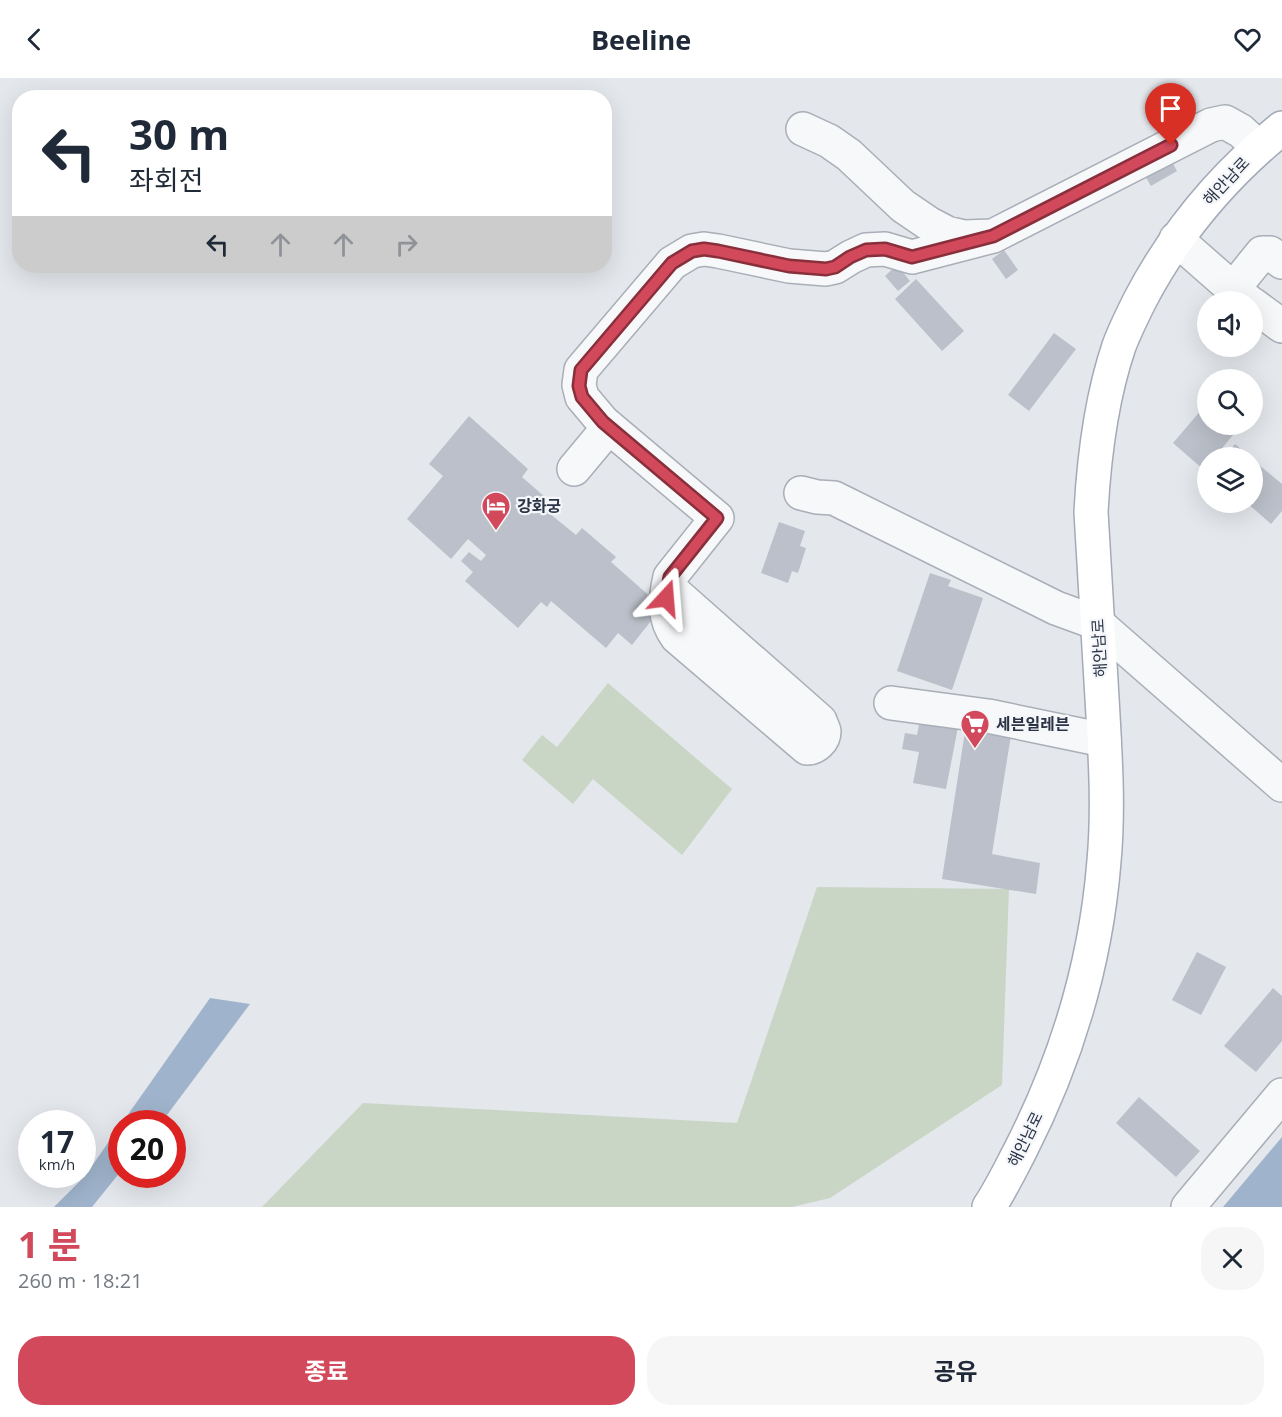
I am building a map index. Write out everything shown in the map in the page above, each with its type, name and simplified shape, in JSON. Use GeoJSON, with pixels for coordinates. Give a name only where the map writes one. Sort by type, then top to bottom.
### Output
{"type":"FeatureCollection","features":[{"type":"Feature","properties":{"kind":"main road","name":"해안남로"},"geometry":{"type":"LineString","coordinates":[[989,1207],[1033,1125],[1063,1054],[1083,986],[1098,922],[1105,860],[1106,808],[1091,512],[1098,428],[1119,345],[1151,279],[1176,239],[1230,175],[1270,137]]}},
{"type":"Feature","properties":{"kind":"lane"},"geometry":{"type":"LineString","coordinates":[[768,695],[677,637],[667,620],[666,598],[670,577],[717,518],[603,422],[582,397],[579,386],[581,370],[672,263],[692,251],[704,249],[789,266],[826,269],[835,267],[866,250],[885,249],[912,257],[993,236],[1211,125],[1225,122],[1241,131],[1270,137]]}},
{"type":"Feature","properties":{"kind":"lane"},"geometry":{"type":"LineString","coordinates":[[803,129],[829,141],[849,155],[903,206],[928,223],[947,233],[964,237],[993,236]]}},
{"type":"Feature","properties":{"kind":"lane"},"geometry":{"type":"LineString","coordinates":[[1176,239],[1237,291]]}},
{"type":"Feature","properties":{"kind":"lane"},"geometry":{"type":"LineString","coordinates":[[1248,291],[1262,253],[1270,253],[1282,262]]}},
{"type":"Feature","properties":{"kind":"lane"},"geometry":{"type":"LineString","coordinates":[[1263,312],[1282,326]]}},
{"type":"Feature","properties":{"kind":"lane"},"geometry":{"type":"LineString","coordinates":[[574,468],[609,427]]}},
{"type":"Feature","properties":{"kind":"lane"},"geometry":{"type":"LineString","coordinates":[[801,493],[834,498],[1056,608],[1097,623],[1282,785]]}},
{"type":"Feature","properties":{"kind":"lane"},"geometry":{"type":"LineString","coordinates":[[891,703],[988,716],[1104,740]]}},
{"type":"Feature","properties":{"kind":"lane"},"geometry":{"type":"LineString","coordinates":[[1188,1207],[1282,1095]]}},
{"type":"Feature","properties":{"kind":"green space"},"geometry":{"type":"Polygon","coordinates":[[[608,683],[732,789],[682,855],[593,779],[573,804],[522,760],[542,735],[557,747],[608,683]]]}},
{"type":"Feature","properties":{"kind":"green space"},"geometry":{"type":"Polygon","coordinates":[[[817,887],[1009,889],[1002,1085],[830,1198],[792,1207],[262,1207],[363,1103],[737,1123],[817,887]]]}},
{"type":"Feature","properties":{"kind":"water"},"geometry":{"type":"Polygon","coordinates":[[[210,998],[250,1004],[171,1110],[131,1110],[210,998]]]}},
{"type":"Feature","properties":{"kind":"water"},"geometry":{"type":"Polygon","coordinates":[[[1282,1137],[1282,1207],[1223,1207],[1282,1137]]]}},
{"type":"Feature","properties":{"kind":"water"},"geometry":{"type":"Polygon","coordinates":[[[108,1143],[108,1187],[92,1207],[54,1207],[73,1188],[96,1188],[96,1160],[108,1143]]]}},
{"type":"Feature","properties":{"kind":"building"},"geometry":{"type":"Polygon","coordinates":[[[1169,156],[1177,171],[1151,186],[1141,169],[1169,156]]]}},
{"type":"Feature","properties":{"kind":"building"},"geometry":{"type":"Polygon","coordinates":[[[1004,250],[1018,270],[1006,279],[992,259],[1004,250]]]}},
{"type":"Feature","properties":{"kind":"building"},"geometry":{"type":"Polygon","coordinates":[[[897,265],[910,281],[898,291],[885,276],[897,265]]]}},
{"type":"Feature","properties":{"kind":"building"},"geometry":{"type":"Polygon","coordinates":[[[916,279],[964,331],[942,351],[895,299],[916,279]]]}},
{"type":"Feature","properties":{"kind":"building"},"geometry":{"type":"Polygon","coordinates":[[[1054,333],[1076,349],[1029,411],[1008,395],[1054,333]]]}},
{"type":"Feature","properties":{"kind":"building"},"geometry":{"type":"Polygon","coordinates":[[[1197,415],[1197,435],[1233,435],[1223,447],[1197,447],[1197,464],[1173,443],[1197,415]]]}},
{"type":"Feature","properties":{"kind":"building","name":"강화궁"},"geometry":{"type":"Polygon","coordinates":[[[469,416],[528,469],[522,477],[545,497],[538,504],[576,535],[582,528],[616,557],[611,562],[662,607],[632,645],[618,633],[606,648],[551,601],[547,607],[541,602],[518,628],[465,581],[473,572],[461,561],[469,552],[481,561],[486,555],[468,539],[451,559],[407,519],[443,476],[429,464],[469,416]]]}},
{"type":"Feature","properties":{"kind":"building"},"geometry":{"type":"Polygon","coordinates":[[[1263,468],[1282,484],[1282,511],[1271,524],[1258,513],[1263,513],[1263,468]]]}},
{"type":"Feature","properties":{"kind":"building"},"geometry":{"type":"Polygon","coordinates":[[[779,522],[805,531],[800,546],[806,548],[798,573],[792,571],[788,583],[761,573],[779,522]]]}},
{"type":"Feature","properties":{"kind":"building"},"geometry":{"type":"Polygon","coordinates":[[[930,573],[951,580],[948,586],[983,598],[952,690],[897,671],[930,573]]]}},
{"type":"Feature","properties":{"kind":"building"},"geometry":{"type":"Polygon","coordinates":[[[920,720],[958,727],[946,789],[913,783],[919,752],[902,749],[905,733],[917,735],[920,720]]]}},
{"type":"Feature","properties":{"kind":"building"},"geometry":{"type":"Polygon","coordinates":[[[966,725],[1011,735],[992,854],[1040,863],[1036,894],[942,879],[966,725]]]}},
{"type":"Feature","properties":{"kind":"building"},"geometry":{"type":"Polygon","coordinates":[[[1197,952],[1226,967],[1201,1015],[1172,1000],[1197,952]]]}},
{"type":"Feature","properties":{"kind":"building"},"geometry":{"type":"Polygon","coordinates":[[[1273,988],[1282,996],[1282,1041],[1256,1072],[1224,1046],[1273,988]]]}},
{"type":"Feature","properties":{"kind":"building"},"geometry":{"type":"Polygon","coordinates":[[[1139,1097],[1200,1151],[1176,1177],[1116,1123],[1139,1097]]]}},
{"type":"Feature","properties":{"kind":"place","name":"강화궁"},"geometry":{"type":"Point","coordinates":[496,532]}},
{"type":"Feature","properties":{"kind":"place","name":"세븐일레븐"},"geometry":{"type":"Point","coordinates":[975,750]}},
{"type":"Feature","properties":{"kind":"route"},"geometry":{"type":"LineString","coordinates":[[666,598],[670,577],[717,518],[603,422],[582,397],[579,386],[581,370],[672,263],[692,251],[704,249],[789,266],[826,269],[835,267],[866,250],[885,249],[912,257],[993,236],[1171,145]]}}]}
